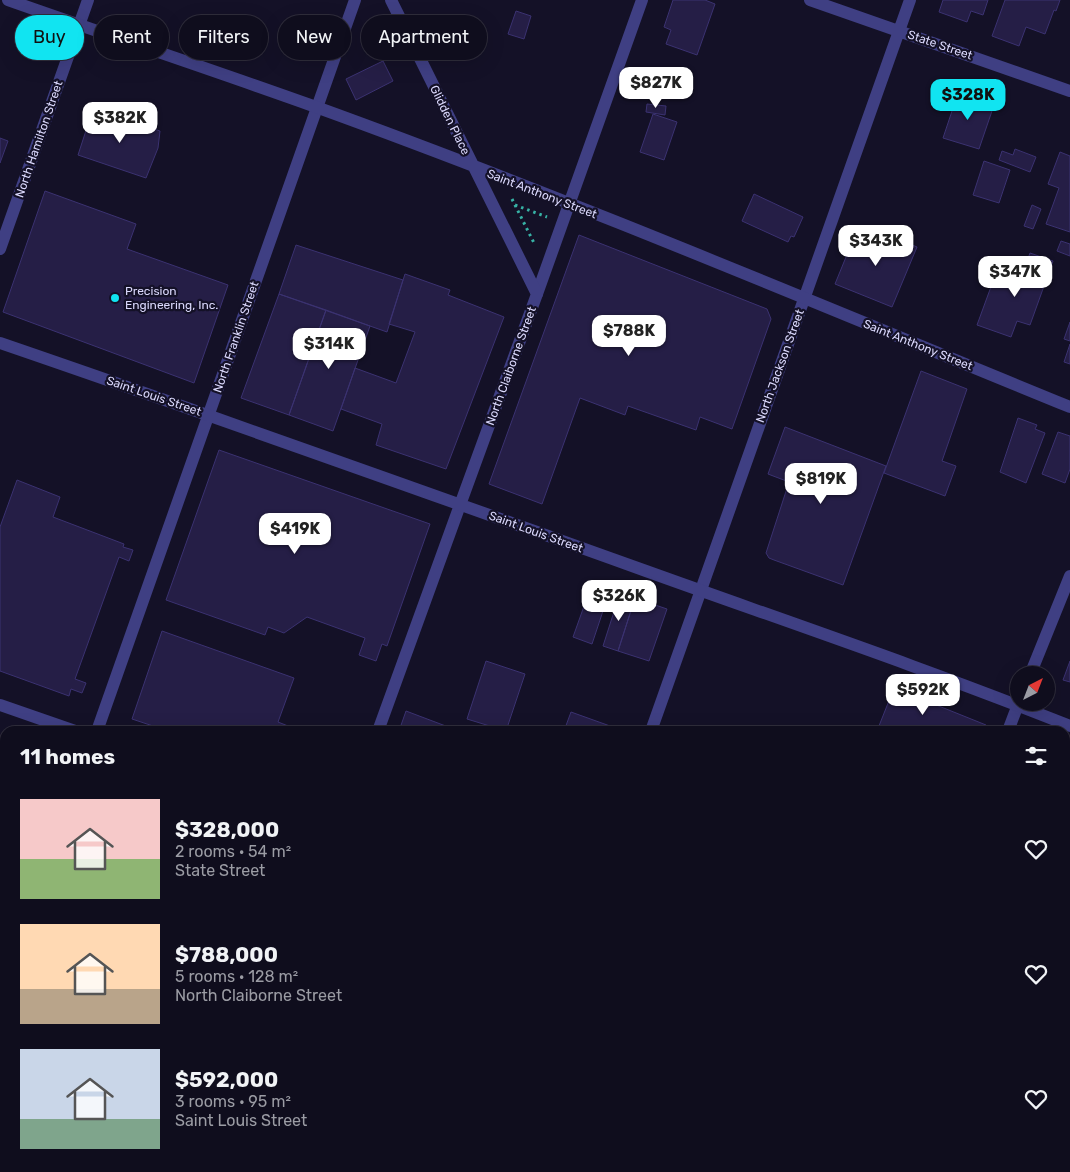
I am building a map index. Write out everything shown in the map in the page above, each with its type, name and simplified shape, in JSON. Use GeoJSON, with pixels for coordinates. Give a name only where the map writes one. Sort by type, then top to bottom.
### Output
{"type":"FeatureCollection","features":[{"type":"Feature","properties":{"kind":"street","name":"Saint Anthony Street"},"geometry":{"type":"LineString","coordinates":[[8,0],[51,15]]}},
{"type":"Feature","properties":{"kind":"street","name":"North Hamilton Street"},"geometry":{"type":"LineString","coordinates":[[83,15],[88,0]]}},
{"type":"Feature","properties":{"kind":"street","name":"North Franklin Street"},"geometry":{"type":"LineString","coordinates":[[99,726],[355,0]]}},
{"type":"Feature","properties":{"kind":"street","name":"Glidden Place"},"geometry":{"type":"LineString","coordinates":[[391,0],[472,167],[537,294]]}},
{"type":"Feature","properties":{"kind":"street","name":"North Claiborne Street"},"geometry":{"type":"LineString","coordinates":[[380,726],[642,0]]}},
{"type":"Feature","properties":{"kind":"street","name":"State Street"},"geometry":{"type":"LineString","coordinates":[[810,0],[1070,91]]}},
{"type":"Feature","properties":{"kind":"street","name":"North Jackson Street"},"geometry":{"type":"LineString","coordinates":[[652,726],[910,0]]}},
{"type":"Feature","properties":{"kind":"street","name":"Saint Anthony Street"},"geometry":{"type":"LineString","coordinates":[[84,27],[317,108],[569,204],[1070,407]]}},
{"type":"Feature","properties":{"kind":"street","name":"North Hamilton Street"},"geometry":{"type":"LineString","coordinates":[[0,250],[67,60]]}},
{"type":"Feature","properties":{"kind":"street","name":"Saint Louis Street"},"geometry":{"type":"LineString","coordinates":[[0,343],[209,415],[1010,701]]}},
{"type":"Feature","properties":{"kind":"street"},"geometry":{"type":"LineString","coordinates":[[1034,666],[1070,576]]}},
{"type":"Feature","properties":{"kind":"street"},"geometry":{"type":"LineString","coordinates":[[0,705],[60,726]]}},
{"type":"Feature","properties":{"kind":"street"},"geometry":{"type":"LineString","coordinates":[[1010,726],[1016,711]]}},
{"type":"Feature","properties":{"kind":"street","name":"Saint Louis Street"},"geometry":{"type":"LineString","coordinates":[[1035,711],[1070,726]]}},
{"type":"Feature","properties":{"kind":"path"},"geometry":{"type":"LineString","coordinates":[[509,193],[535,245]]}},
{"type":"Feature","properties":{"kind":"path"},"geometry":{"type":"LineString","coordinates":[[515,204],[550,218]]}},
{"type":"Feature","properties":{"kind":"building"},"geometry":{"type":"Polygon","coordinates":[[[673,0],[705,0],[715,4],[697,55],[666,44],[671,30],[664,27],[673,0]]]}},
{"type":"Feature","properties":{"kind":"building"},"geometry":{"type":"Polygon","coordinates":[[[943,0],[988,0],[983,15],[971,11],[967,22],[939,12],[943,0]]]}},
{"type":"Feature","properties":{"kind":"building"},"geometry":{"type":"Polygon","coordinates":[[[1005,0],[1060,0],[1045,34],[1026,27],[1019,46],[992,36],[1005,0]]]}},
{"type":"Feature","properties":{"kind":"building"},"geometry":{"type":"Polygon","coordinates":[[[516,11],[531,16],[524,39],[508,34],[516,11]]]}},
{"type":"Feature","properties":{"kind":"building"},"geometry":{"type":"Polygon","coordinates":[[[383,61],[393,81],[356,100],[346,79],[383,61]]]}},
{"type":"Feature","properties":{"kind":"building"},"geometry":{"type":"Polygon","coordinates":[[[958,93],[994,105],[979,149],[943,138],[958,93]]]}},
{"type":"Feature","properties":{"kind":"building"},"geometry":{"type":"Polygon","coordinates":[[[647,104],[666,106],[665,115],[646,112],[647,104]]]}},
{"type":"Feature","properties":{"kind":"building"},"geometry":{"type":"Polygon","coordinates":[[[93,109],[160,131],[158,148],[146,178],[78,155],[93,109]]]}},
{"type":"Feature","properties":{"kind":"building"},"geometry":{"type":"Polygon","coordinates":[[[653,114],[677,122],[664,160],[640,152],[653,114]]]}},
{"type":"Feature","properties":{"kind":"building"},"geometry":{"type":"Polygon","coordinates":[[[0,138],[8,141],[0,163],[0,138]]]}},
{"type":"Feature","properties":{"kind":"building"},"geometry":{"type":"Polygon","coordinates":[[[1015,149],[1036,157],[1030,172],[999,160],[1002,151],[1013,155],[1015,149]]]}},
{"type":"Feature","properties":{"kind":"building"},"geometry":{"type":"Polygon","coordinates":[[[1060,152],[1070,156],[1070,232],[1046,224],[1059,188],[1048,184],[1060,152]]]}},
{"type":"Feature","properties":{"kind":"building"},"geometry":{"type":"Polygon","coordinates":[[[984,161],[1010,170],[999,203],[973,195],[984,161]]]}},
{"type":"Feature","properties":{"kind":"building","name":"Precision Engineering, Inc."},"geometry":{"type":"Polygon","coordinates":[[[45,191],[136,224],[127,249],[228,285],[194,383],[3,312],[45,191]]]}},
{"type":"Feature","properties":{"kind":"building"},"geometry":{"type":"Polygon","coordinates":[[[754,194],[803,217],[794,237],[791,236],[788,242],[742,221],[754,194]]]}},
{"type":"Feature","properties":{"kind":"building"},"geometry":{"type":"Polygon","coordinates":[[[1032,205],[1041,209],[1033,229],[1024,226],[1032,205]]]}},
{"type":"Feature","properties":{"kind":"building"},"geometry":{"type":"Polygon","coordinates":[[[857,230],[892,244],[894,237],[917,247],[892,307],[835,284],[857,230]]]}},
{"type":"Feature","properties":{"kind":"building"},"geometry":{"type":"Polygon","coordinates":[[[579,235],[767,309],[771,319],[732,429],[700,417],[696,430],[628,406],[625,415],[580,398],[542,504],[489,484],[579,235]]]}},
{"type":"Feature","properties":{"kind":"building"},"geometry":{"type":"Polygon","coordinates":[[[1061,241],[1070,244],[1070,256],[1057,251],[1061,241]]]}},
{"type":"Feature","properties":{"kind":"building"},"geometry":{"type":"Polygon","coordinates":[[[296,245],[403,280],[387,332],[279,294],[296,245]]]}},
{"type":"Feature","properties":{"kind":"building"},"geometry":{"type":"Polygon","coordinates":[[[1030,253],[1053,261],[1030,325],[1017,321],[1011,337],[977,325],[992,284],[995,285],[998,275],[1019,283],[1030,253]]]}},
{"type":"Feature","properties":{"kind":"building"},"geometry":{"type":"Polygon","coordinates":[[[405,274],[450,290],[448,295],[504,317],[446,469],[376,445],[382,424],[341,409],[355,368],[396,383],[415,332],[389,324],[405,274]]]}},
{"type":"Feature","properties":{"kind":"building"},"geometry":{"type":"Polygon","coordinates":[[[279,294],[326,310],[289,415],[241,398],[279,294]]]}},
{"type":"Feature","properties":{"kind":"building"},"geometry":{"type":"Polygon","coordinates":[[[326,310],[370,326],[333,431],[289,415],[326,310]]]}},
{"type":"Feature","properties":{"kind":"building"},"geometry":{"type":"Polygon","coordinates":[[[1070,322],[1070,341],[1064,339],[1070,322]]]}},
{"type":"Feature","properties":{"kind":"building"},"geometry":{"type":"Polygon","coordinates":[[[1070,344],[1070,364],[1064,362],[1070,344]]]}},
{"type":"Feature","properties":{"kind":"building"},"geometry":{"type":"Polygon","coordinates":[[[921,371],[967,389],[942,461],[956,466],[945,496],[884,473],[921,371]]]}},
{"type":"Feature","properties":{"kind":"building"},"geometry":{"type":"Polygon","coordinates":[[[1018,418],[1037,425],[1035,429],[1045,433],[1026,483],[1000,472],[1018,418]]]}},
{"type":"Feature","properties":{"kind":"building"},"geometry":{"type":"Polygon","coordinates":[[[785,427],[886,466],[843,585],[769,558],[766,553],[789,482],[768,474],[785,427]]]}},
{"type":"Feature","properties":{"kind":"building"},"geometry":{"type":"Polygon","coordinates":[[[1058,432],[1070,436],[1070,469],[1065,483],[1042,474],[1058,432]]]}},
{"type":"Feature","properties":{"kind":"building"},"geometry":{"type":"Polygon","coordinates":[[[219,450],[430,524],[387,646],[382,644],[376,661],[359,655],[365,638],[307,617],[284,633],[268,627],[265,635],[166,600],[219,450]]]}},
{"type":"Feature","properties":{"kind":"building"},"geometry":{"type":"Polygon","coordinates":[[[17,480],[60,497],[53,517],[124,544],[123,547],[133,550],[129,561],[119,557],[75,679],[86,683],[82,693],[71,689],[69,696],[0,671],[0,527],[17,480]]]}},
{"type":"Feature","properties":{"kind":"building"},"geometry":{"type":"Polygon","coordinates":[[[593,581],[611,587],[592,644],[573,637],[593,581]]]}},
{"type":"Feature","properties":{"kind":"building"},"geometry":{"type":"Polygon","coordinates":[[[620,593],[635,598],[618,651],[603,646],[620,593]]]}},
{"type":"Feature","properties":{"kind":"building"},"geometry":{"type":"Polygon","coordinates":[[[635,598],[667,609],[649,661],[618,651],[635,598]]]}},
{"type":"Feature","properties":{"kind":"building"},"geometry":{"type":"Polygon","coordinates":[[[162,631],[294,678],[278,722],[288,726],[153,726],[132,719],[162,631]]]}},
{"type":"Feature","properties":{"kind":"building"},"geometry":{"type":"Polygon","coordinates":[[[486,661],[525,674],[508,726],[490,726],[467,719],[486,661]]]}},
{"type":"Feature","properties":{"kind":"building"},"geometry":{"type":"Polygon","coordinates":[[[1070,661],[1070,682],[1063,680],[1070,661]]]}},
{"type":"Feature","properties":{"kind":"building"},"geometry":{"type":"Polygon","coordinates":[[[894,688],[986,725],[986,726],[879,726],[894,688]]]}},
{"type":"Feature","properties":{"kind":"building"},"geometry":{"type":"Polygon","coordinates":[[[406,711],[446,726],[401,726],[406,711]]]}},
{"type":"Feature","properties":{"kind":"building"},"geometry":{"type":"Polygon","coordinates":[[[571,712],[610,726],[566,726],[571,712]]]}},
{"type":"Feature","properties":{"kind":"place","name":"Precision Engineering, Inc."},"geometry":{"type":"Point","coordinates":[115,298]}}]}
